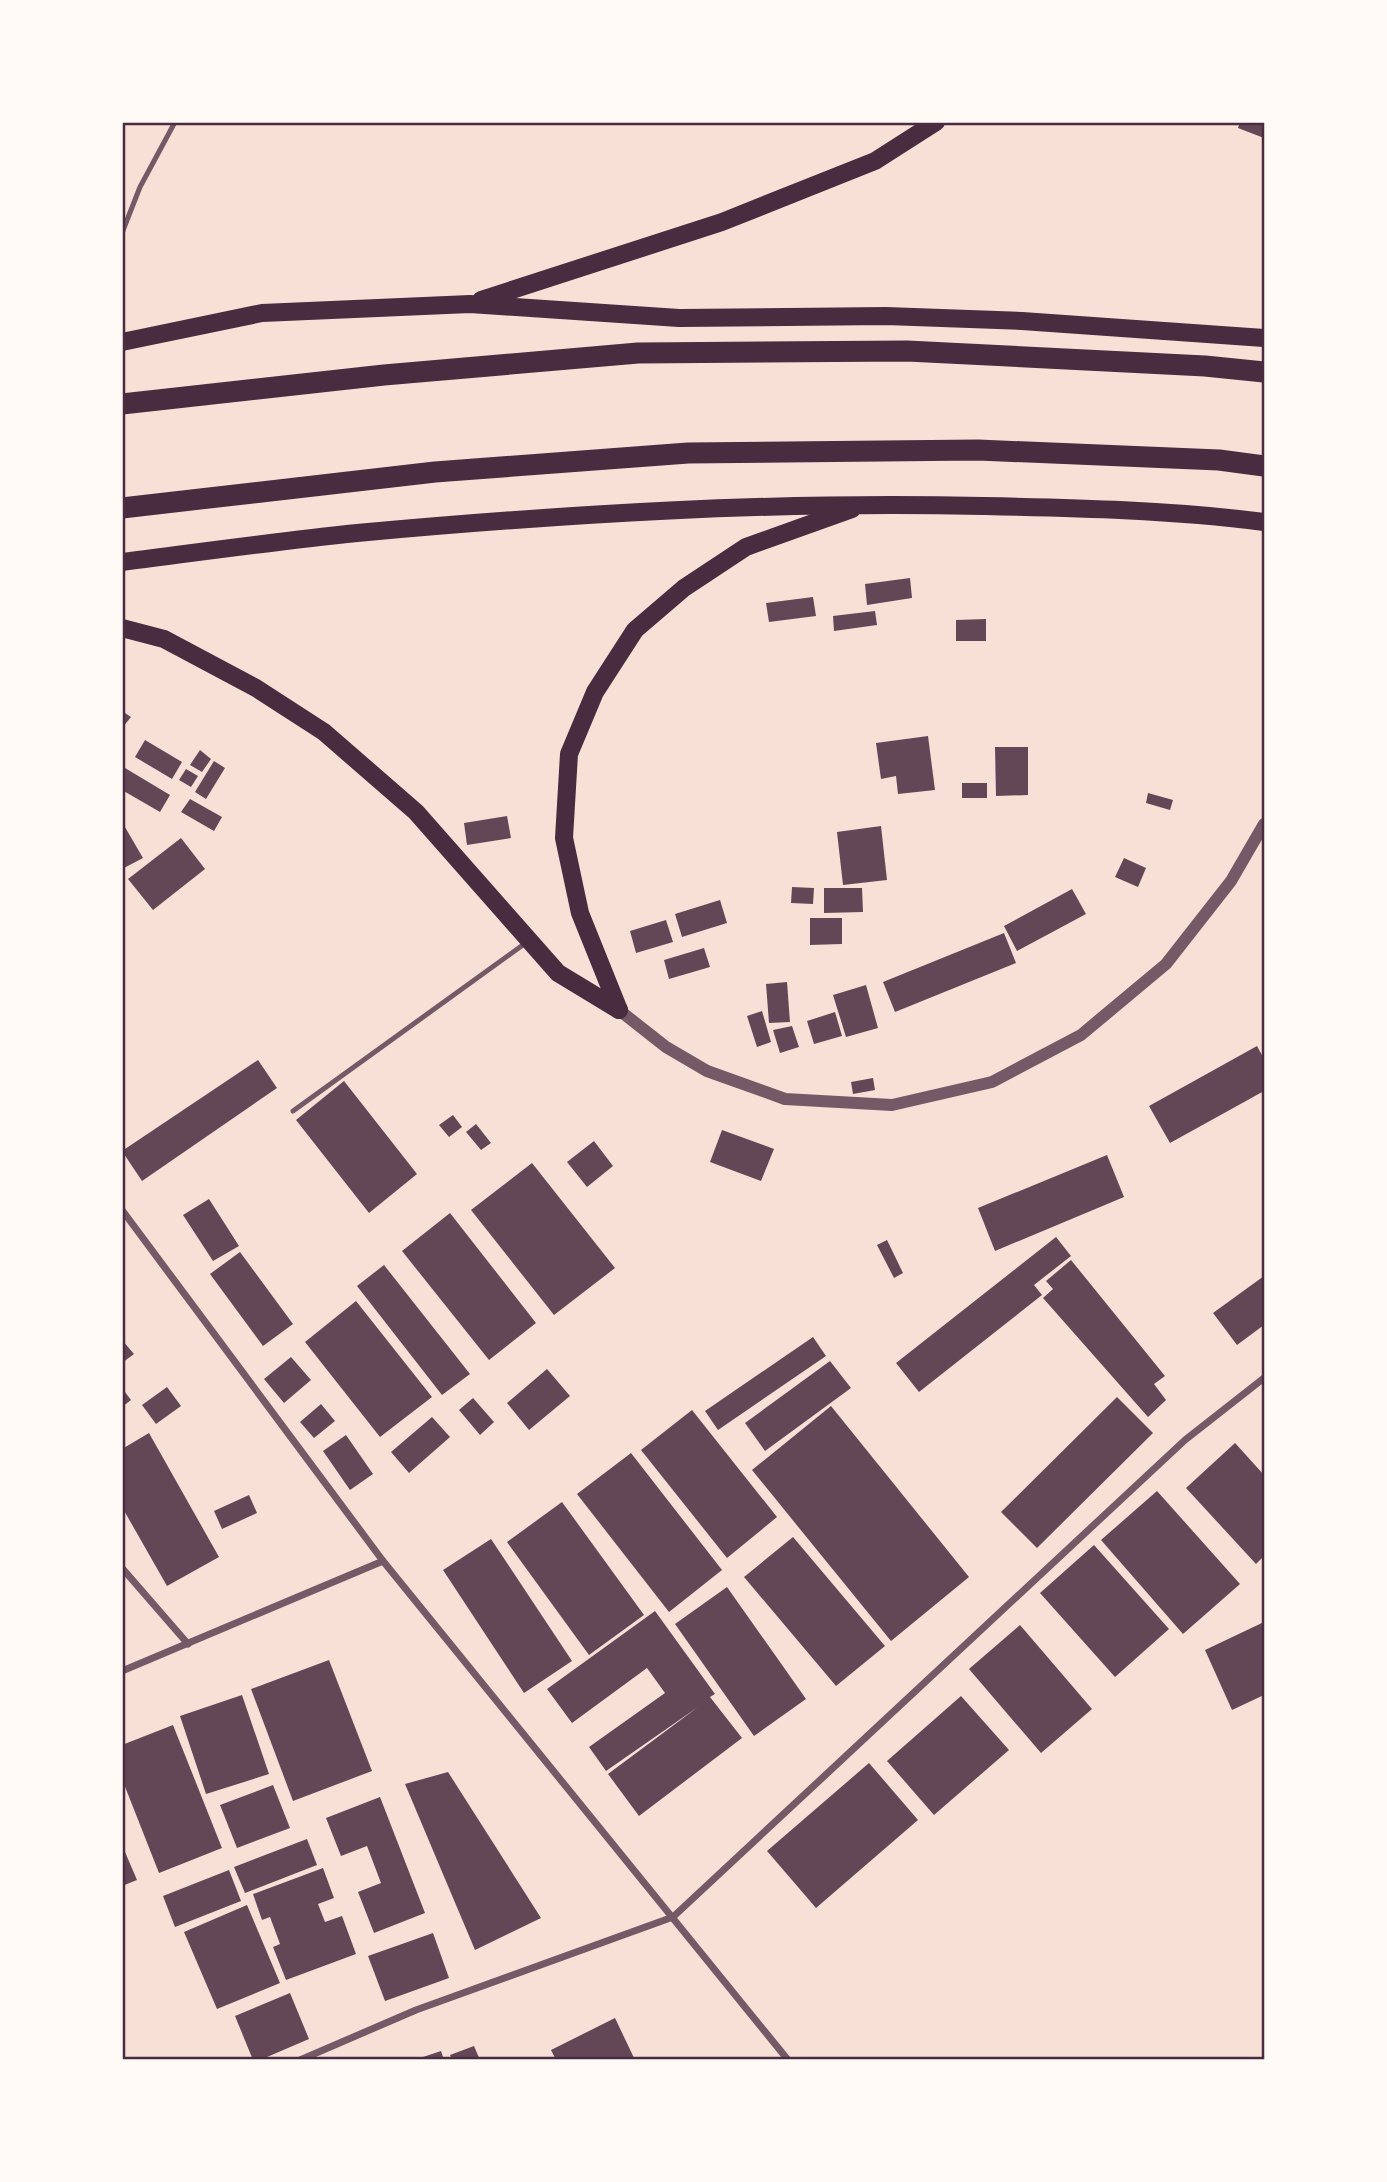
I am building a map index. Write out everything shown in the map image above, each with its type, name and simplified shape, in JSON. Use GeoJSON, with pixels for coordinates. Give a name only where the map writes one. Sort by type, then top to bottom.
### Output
{"type":"FeatureCollection","features":[{"type":"Feature","properties":{"kind":"highway"},"geometry":{"type":"LineString","coordinates":[[122,404],[384,375],[638,352],[907,351],[1205,366],[1265,372]]}},
{"type":"Feature","properties":{"kind":"highway"},"geometry":{"type":"LineString","coordinates":[[122,508],[435,472],[688,453],[978,450],[1219,460],[1265,466]]}},
{"type":"Feature","properties":{"kind":"main road"},"geometry":{"type":"LineString","coordinates":[[470,304],[722,222],[875,161],[936,122]]}},
{"type":"Feature","properties":{"kind":"main road"},"geometry":{"type":"LineString","coordinates":[[122,341],[262,313],[470,304],[679,318],[886,316],[1009,321],[1265,338]]}},
{"type":"Feature","properties":{"kind":"main road"},"geometry":{"type":"LineString","coordinates":[[619,1010],[580,913],[564,838],[569,754],[595,692],[635,630],[684,588],[746,547],[867,503]]}},
{"type":"Feature","properties":{"kind":"main road"},"geometry":{"type":"LineString","coordinates":[[122,562],[411,529],[633,512],[867,503],[1056,508],[1265,522]]}},
{"type":"Feature","properties":{"kind":"main road"},"geometry":{"type":"LineString","coordinates":[[122,628],[164,639],[256,688],[324,732],[416,811],[558,973],[619,1010]]}},
{"type":"Feature","properties":{"kind":"street"},"geometry":{"type":"LineString","coordinates":[[619,1010],[666,1047],[707,1071],[785,1099],[892,1105],[992,1082],[1081,1035],[1166,964],[1231,881],[1265,824]]}},
{"type":"Feature","properties":{"kind":"street"},"geometry":{"type":"LineString","coordinates":[[122,1210],[383,1561],[788,2060]]}},
{"type":"Feature","properties":{"kind":"street"},"geometry":{"type":"LineString","coordinates":[[300,2060],[416,2010],[673,1917],[1185,1440],[1265,1378]]}},
{"type":"Feature","properties":{"kind":"street"},"geometry":{"type":"LineString","coordinates":[[122,1671],[383,1561]]}},
{"type":"Feature","properties":{"kind":"street"},"geometry":{"type":"LineString","coordinates":[[122,1568],[188,1644]]}},
{"type":"Feature","properties":{"kind":"lane"},"geometry":{"type":"LineString","coordinates":[[122,233],[140,187],[176,122]]}},
{"type":"Feature","properties":{"kind":"lane"},"geometry":{"type":"LineString","coordinates":[[293,1111],[529,940]]}},
{"type":"Feature","properties":{"kind":"building"},"geometry":{"type":"Polygon","coordinates":[[[1240,122],[1264,122],[1264,138],[1238,128],[1240,122]]]}},
{"type":"Feature","properties":{"kind":"building"},"geometry":{"type":"Polygon","coordinates":[[[910,578],[912,598],[867,605],[865,584],[910,578]]]}},
{"type":"Feature","properties":{"kind":"building"},"geometry":{"type":"Polygon","coordinates":[[[813,597],[816,616],[769,622],[766,603],[813,597]]]}},
{"type":"Feature","properties":{"kind":"building"},"geometry":{"type":"Polygon","coordinates":[[[875,611],[877,625],[834,631],[833,616],[875,611]]]}},
{"type":"Feature","properties":{"kind":"building"},"geometry":{"type":"Polygon","coordinates":[[[986,619],[986,641],[956,641],[956,620],[986,619]]]}},
{"type":"Feature","properties":{"kind":"building"},"geometry":{"type":"Polygon","coordinates":[[[122,711],[131,717],[122,728],[122,711]]]}},
{"type":"Feature","properties":{"kind":"building"},"geometry":{"type":"Polygon","coordinates":[[[928,736],[935,790],[898,794],[896,776],[881,779],[876,743],[928,736]]]}},
{"type":"Feature","properties":{"kind":"building"},"geometry":{"type":"Polygon","coordinates":[[[145,740],[182,762],[172,779],[135,757],[145,740]]]}},
{"type":"Feature","properties":{"kind":"building"},"geometry":{"type":"Polygon","coordinates":[[[995,747],[1028,747],[1028,795],[996,796],[995,747]]]}},
{"type":"Feature","properties":{"kind":"building"},"geometry":{"type":"Polygon","coordinates":[[[200,750],[211,759],[202,772],[190,765],[200,750]]]}},
{"type":"Feature","properties":{"kind":"building"},"geometry":{"type":"Polygon","coordinates":[[[214,761],[225,768],[206,799],[195,792],[214,761]]]}},
{"type":"Feature","properties":{"kind":"building"},"geometry":{"type":"Polygon","coordinates":[[[125,768],[170,795],[160,812],[122,790],[122,772],[125,768]]]}},
{"type":"Feature","properties":{"kind":"building"},"geometry":{"type":"Polygon","coordinates":[[[186,769],[198,776],[191,787],[179,780],[186,769]]]}},
{"type":"Feature","properties":{"kind":"building"},"geometry":{"type":"Polygon","coordinates":[[[962,783],[987,783],[987,798],[962,798],[962,783]]]}},
{"type":"Feature","properties":{"kind":"building"},"geometry":{"type":"Polygon","coordinates":[[[1148,793],[1173,800],[1170,810],[1146,803],[1148,793]]]}},
{"type":"Feature","properties":{"kind":"building"},"geometry":{"type":"Polygon","coordinates":[[[190,799],[222,817],[214,831],[181,812],[190,799]]]}},
{"type":"Feature","properties":{"kind":"building"},"geometry":{"type":"Polygon","coordinates":[[[507,816],[511,838],[467,845],[464,823],[507,816]]]}},
{"type":"Feature","properties":{"kind":"building"},"geometry":{"type":"Polygon","coordinates":[[[122,822],[143,858],[122,869],[122,822]]]}},
{"type":"Feature","properties":{"kind":"building"},"geometry":{"type":"Polygon","coordinates":[[[881,826],[887,880],[843,885],[837,832],[881,826]]]}},
{"type":"Feature","properties":{"kind":"building"},"geometry":{"type":"Polygon","coordinates":[[[181,838],[205,869],[153,910],[128,879],[181,838]]]}},
{"type":"Feature","properties":{"kind":"building"},"geometry":{"type":"Polygon","coordinates":[[[1124,858],[1146,868],[1138,887],[1115,877],[1124,858]]]}},
{"type":"Feature","properties":{"kind":"building"},"geometry":{"type":"Polygon","coordinates":[[[792,887],[814,888],[813,904],[791,903],[792,887]]]}},
{"type":"Feature","properties":{"kind":"building"},"geometry":{"type":"Polygon","coordinates":[[[824,888],[862,888],[863,912],[824,913],[824,888]]]}},
{"type":"Feature","properties":{"kind":"building"},"geometry":{"type":"Polygon","coordinates":[[[1072,889],[1086,914],[1017,951],[1004,926],[1072,889]]]}},
{"type":"Feature","properties":{"kind":"building"},"geometry":{"type":"Polygon","coordinates":[[[720,900],[727,923],[682,937],[675,914],[720,900]]]}},
{"type":"Feature","properties":{"kind":"building"},"geometry":{"type":"Polygon","coordinates":[[[810,918],[842,918],[842,944],[810,945],[810,918]]]}},
{"type":"Feature","properties":{"kind":"building"},"geometry":{"type":"Polygon","coordinates":[[[666,920],[673,942],[636,953],[630,931],[666,920]]]}},
{"type":"Feature","properties":{"kind":"building"},"geometry":{"type":"Polygon","coordinates":[[[1004,933],[1016,963],[895,1012],[883,982],[1004,933]]]}},
{"type":"Feature","properties":{"kind":"building"},"geometry":{"type":"Polygon","coordinates":[[[704,948],[710,967],[669,979],[664,960],[704,948]]]}},
{"type":"Feature","properties":{"kind":"building"},"geometry":{"type":"Polygon","coordinates":[[[787,982],[790,1022],[769,1023],[766,984],[787,982]]]}},
{"type":"Feature","properties":{"kind":"building"},"geometry":{"type":"Polygon","coordinates":[[[866,985],[878,1028],[846,1037],[833,995],[866,985]]]}},
{"type":"Feature","properties":{"kind":"building"},"geometry":{"type":"Polygon","coordinates":[[[762,1011],[771,1042],[757,1047],[747,1016],[762,1011]]]}},
{"type":"Feature","properties":{"kind":"building"},"geometry":{"type":"Polygon","coordinates":[[[835,1012],[842,1036],[814,1044],[807,1021],[835,1012]]]}},
{"type":"Feature","properties":{"kind":"building"},"geometry":{"type":"Polygon","coordinates":[[[792,1026],[799,1047],[780,1053],[773,1030],[792,1026]]]}},
{"type":"Feature","properties":{"kind":"building"},"geometry":{"type":"Polygon","coordinates":[[[1257,1046],[1264,1059],[1264,1091],[1170,1143],[1149,1106],[1257,1046]]]}},
{"type":"Feature","properties":{"kind":"building"},"geometry":{"type":"Polygon","coordinates":[[[258,1060],[277,1088],[142,1181],[122,1151],[258,1060]]]}},
{"type":"Feature","properties":{"kind":"building"},"geometry":{"type":"Polygon","coordinates":[[[873,1078],[875,1090],[853,1094],[851,1082],[873,1078]]]}},
{"type":"Feature","properties":{"kind":"building"},"geometry":{"type":"Polygon","coordinates":[[[344,1081],[417,1174],[369,1213],[296,1120],[344,1081]]]}},
{"type":"Feature","properties":{"kind":"building"},"geometry":{"type":"Polygon","coordinates":[[[453,1115],[462,1127],[449,1137],[439,1125],[453,1115]]]}},
{"type":"Feature","properties":{"kind":"building"},"geometry":{"type":"Polygon","coordinates":[[[476,1124],[491,1143],[481,1150],[466,1132],[476,1124]]]}},
{"type":"Feature","properties":{"kind":"building"},"geometry":{"type":"Polygon","coordinates":[[[722,1130],[774,1149],[761,1181],[710,1162],[722,1130]]]}},
{"type":"Feature","properties":{"kind":"building"},"geometry":{"type":"Polygon","coordinates":[[[594,1141],[613,1166],[587,1187],[567,1162],[594,1141]]]}},
{"type":"Feature","properties":{"kind":"building"},"geometry":{"type":"Polygon","coordinates":[[[1107,1155],[1124,1197],[995,1251],[978,1208],[1107,1155]]]}},
{"type":"Feature","properties":{"kind":"building"},"geometry":{"type":"Polygon","coordinates":[[[532,1163],[615,1268],[554,1315],[471,1210],[532,1163]]]}},
{"type":"Feature","properties":{"kind":"building"},"geometry":{"type":"Polygon","coordinates":[[[209,1199],[239,1246],[213,1261],[183,1215],[209,1199]]]}},
{"type":"Feature","properties":{"kind":"building"},"geometry":{"type":"Polygon","coordinates":[[[450,1213],[536,1323],[489,1360],[402,1251],[450,1213]]]}},
{"type":"Feature","properties":{"kind":"building"},"geometry":{"type":"Polygon","coordinates":[[[1056,1237],[1071,1256],[1034,1285],[1042,1295],[919,1392],[896,1363],[1056,1237]]]}},
{"type":"Feature","properties":{"kind":"building"},"geometry":{"type":"Polygon","coordinates":[[[887,1240],[903,1273],[894,1278],[877,1245],[887,1240]]]}},
{"type":"Feature","properties":{"kind":"building"},"geometry":{"type":"Polygon","coordinates":[[[240,1252],[293,1324],[263,1346],[210,1274],[240,1252]]]}},
{"type":"Feature","properties":{"kind":"building"},"geometry":{"type":"Polygon","coordinates":[[[1071,1260],[1165,1376],[1154,1384],[1166,1400],[1148,1417],[1043,1298],[1053,1289],[1046,1281],[1071,1260]]]}},
{"type":"Feature","properties":{"kind":"building"},"geometry":{"type":"Polygon","coordinates":[[[384,1265],[470,1374],[442,1395],[357,1286],[384,1265]]]}},
{"type":"Feature","properties":{"kind":"building"},"geometry":{"type":"Polygon","coordinates":[[[1264,1276],[1264,1325],[1237,1345],[1213,1313],[1264,1276]]]}},
{"type":"Feature","properties":{"kind":"building"},"geometry":{"type":"Polygon","coordinates":[[[356,1301],[432,1397],[380,1437],[305,1342],[356,1301]]]}},
{"type":"Feature","properties":{"kind":"building"},"geometry":{"type":"Polygon","coordinates":[[[813,1337],[826,1356],[718,1430],[705,1411],[813,1337]]]}},
{"type":"Feature","properties":{"kind":"building"},"geometry":{"type":"Polygon","coordinates":[[[122,1340],[134,1354],[122,1363],[122,1340]]]}},
{"type":"Feature","properties":{"kind":"building"},"geometry":{"type":"Polygon","coordinates":[[[291,1357],[311,1380],[284,1403],[264,1379],[291,1357]]]}},
{"type":"Feature","properties":{"kind":"building"},"geometry":{"type":"Polygon","coordinates":[[[830,1361],[851,1388],[765,1451],[745,1423],[830,1361]]]}},
{"type":"Feature","properties":{"kind":"building"},"geometry":{"type":"Polygon","coordinates":[[[547,1369],[570,1396],[529,1430],[507,1403],[547,1369]]]}},
{"type":"Feature","properties":{"kind":"building"},"geometry":{"type":"Polygon","coordinates":[[[167,1387],[181,1406],[156,1424],[142,1405],[167,1387]]]}},
{"type":"Feature","properties":{"kind":"building"},"geometry":{"type":"Polygon","coordinates":[[[122,1388],[131,1400],[122,1407],[122,1388]]]}},
{"type":"Feature","properties":{"kind":"building"},"geometry":{"type":"Polygon","coordinates":[[[1117,1397],[1153,1433],[1037,1548],[1001,1512],[1117,1397]]]}},
{"type":"Feature","properties":{"kind":"building"},"geometry":{"type":"Polygon","coordinates":[[[473,1398],[494,1422],[480,1435],[459,1410],[473,1398]]]}},
{"type":"Feature","properties":{"kind":"building"},"geometry":{"type":"Polygon","coordinates":[[[321,1404],[335,1421],[314,1438],[300,1422],[321,1404]]]}},
{"type":"Feature","properties":{"kind":"building"},"geometry":{"type":"Polygon","coordinates":[[[831,1406],[969,1577],[891,1641],[752,1470],[831,1406]]]}},
{"type":"Feature","properties":{"kind":"building"},"geometry":{"type":"Polygon","coordinates":[[[692,1410],[777,1517],[727,1558],[641,1450],[692,1410]]]}},
{"type":"Feature","properties":{"kind":"building"},"geometry":{"type":"Polygon","coordinates":[[[432,1417],[450,1437],[409,1473],[391,1452],[432,1417]]]}},
{"type":"Feature","properties":{"kind":"building"},"geometry":{"type":"Polygon","coordinates":[[[149,1433],[219,1557],[167,1586],[122,1507],[122,1449],[149,1433]]]}},
{"type":"Feature","properties":{"kind":"building"},"geometry":{"type":"Polygon","coordinates":[[[346,1435],[373,1474],[350,1490],[323,1451],[346,1435]]]}},
{"type":"Feature","properties":{"kind":"building"},"geometry":{"type":"Polygon","coordinates":[[[1235,1443],[1264,1475],[1264,1556],[1256,1564],[1186,1488],[1235,1443]]]}},
{"type":"Feature","properties":{"kind":"building"},"geometry":{"type":"Polygon","coordinates":[[[631,1453],[722,1570],[669,1612],[577,1494],[631,1453]]]}},
{"type":"Feature","properties":{"kind":"building"},"geometry":{"type":"Polygon","coordinates":[[[1157,1491],[1240,1584],[1183,1634],[1101,1540],[1157,1491]]]}},
{"type":"Feature","properties":{"kind":"building"},"geometry":{"type":"Polygon","coordinates":[[[249,1495],[257,1513],[222,1529],[214,1511],[249,1495]]]}},
{"type":"Feature","properties":{"kind":"building"},"geometry":{"type":"Polygon","coordinates":[[[562,1502],[644,1615],[589,1655],[507,1542],[562,1502]]]}},
{"type":"Feature","properties":{"kind":"building"},"geometry":{"type":"Polygon","coordinates":[[[793,1537],[885,1646],[836,1686],[744,1577],[793,1537]]]}},
{"type":"Feature","properties":{"kind":"building"},"geometry":{"type":"Polygon","coordinates":[[[491,1539],[572,1661],[524,1693],[443,1570],[491,1539]]]}},
{"type":"Feature","properties":{"kind":"building"},"geometry":{"type":"Polygon","coordinates":[[[1094,1545],[1169,1629],[1115,1677],[1040,1593],[1094,1545]]]}},
{"type":"Feature","properties":{"kind":"building"},"geometry":{"type":"Polygon","coordinates":[[[727,1587],[806,1699],[754,1736],[675,1624],[727,1587]]]}},
{"type":"Feature","properties":{"kind":"building"},"geometry":{"type":"Polygon","coordinates":[[[655,1611],[715,1694],[710,1697],[742,1738],[639,1816],[608,1774],[698,1707],[606,1771],[589,1747],[665,1693],[647,1668],[572,1723],[547,1689],[655,1611]]]}},
{"type":"Feature","properties":{"kind":"building"},"geometry":{"type":"Polygon","coordinates":[[[1264,1622],[1264,1695],[1232,1710],[1205,1650],[1264,1622]]]}},
{"type":"Feature","properties":{"kind":"building"},"geometry":{"type":"Polygon","coordinates":[[[1020,1625],[1092,1709],[1041,1753],[969,1669],[1020,1625]]]}},
{"type":"Feature","properties":{"kind":"building"},"geometry":{"type":"Polygon","coordinates":[[[329,1660],[372,1771],[293,1801],[251,1689],[329,1660]]]}},
{"type":"Feature","properties":{"kind":"building"},"geometry":{"type":"Polygon","coordinates":[[[242,1695],[269,1774],[206,1794],[180,1716],[242,1695]]]}},
{"type":"Feature","properties":{"kind":"building"},"geometry":{"type":"Polygon","coordinates":[[[961,1696],[1009,1750],[934,1815],[887,1761],[961,1696]]]}},
{"type":"Feature","properties":{"kind":"building"},"geometry":{"type":"Polygon","coordinates":[[[173,1725],[222,1848],[159,1873],[122,1779],[122,1745],[173,1725]]]}},
{"type":"Feature","properties":{"kind":"building"},"geometry":{"type":"Polygon","coordinates":[[[869,1763],[918,1820],[816,1908],[767,1851],[869,1763]]]}},
{"type":"Feature","properties":{"kind":"building"},"geometry":{"type":"Polygon","coordinates":[[[448,1772],[541,1918],[475,1950],[405,1784],[448,1772]]]}},
{"type":"Feature","properties":{"kind":"building"},"geometry":{"type":"Polygon","coordinates":[[[273,1785],[290,1828],[237,1848],[220,1805],[273,1785]]]}},
{"type":"Feature","properties":{"kind":"building"},"geometry":{"type":"Polygon","coordinates":[[[380,1797],[425,1913],[374,1933],[358,1892],[381,1883],[367,1846],[341,1856],[326,1818],[380,1797]]]}},
{"type":"Feature","properties":{"kind":"building"},"geometry":{"type":"Polygon","coordinates":[[[307,1839],[317,1865],[245,1893],[234,1867],[307,1839]]]}},
{"type":"Feature","properties":{"kind":"building"},"geometry":{"type":"Polygon","coordinates":[[[122,1845],[137,1880],[122,1886],[122,1845]]]}},
{"type":"Feature","properties":{"kind":"building"},"geometry":{"type":"Polygon","coordinates":[[[323,1868],[334,1898],[318,1904],[325,1922],[342,1916],[356,1954],[286,1980],[273,1947],[280,1944],[270,1917],[262,1920],[253,1894],[323,1868]]]}},
{"type":"Feature","properties":{"kind":"building"},"geometry":{"type":"Polygon","coordinates":[[[229,1870],[241,1901],[175,1927],[163,1896],[229,1870]]]}},
{"type":"Feature","properties":{"kind":"building"},"geometry":{"type":"Polygon","coordinates":[[[247,1905],[280,1983],[217,2009],[184,1932],[247,1905]]]}},
{"type":"Feature","properties":{"kind":"building"},"geometry":{"type":"Polygon","coordinates":[[[433,1933],[449,1978],[385,2001],[368,1956],[433,1933]]]}},
{"type":"Feature","properties":{"kind":"building"},"geometry":{"type":"Polygon","coordinates":[[[290,1993],[309,2039],[260,2060],[253,2060],[235,2016],[290,1993]]]}},
{"type":"Feature","properties":{"kind":"building"},"geometry":{"type":"Polygon","coordinates":[[[615,2018],[635,2060],[556,2060],[551,2050],[615,2018]]]}},
{"type":"Feature","properties":{"kind":"building"},"geometry":{"type":"Polygon","coordinates":[[[474,2046],[480,2060],[452,2060],[450,2055],[474,2046]]]}},
{"type":"Feature","properties":{"kind":"building"},"geometry":{"type":"Polygon","coordinates":[[[441,2051],[444,2060],[417,2060],[417,2059],[441,2051]]]}}]}
